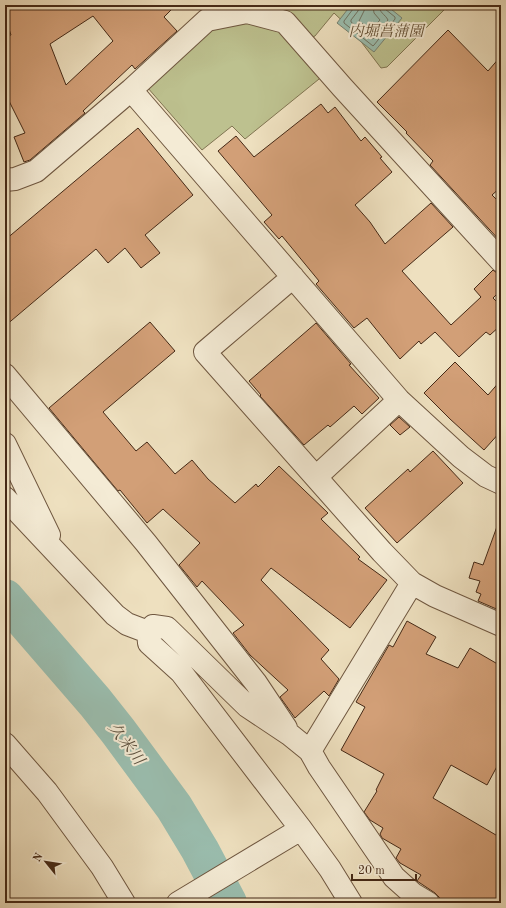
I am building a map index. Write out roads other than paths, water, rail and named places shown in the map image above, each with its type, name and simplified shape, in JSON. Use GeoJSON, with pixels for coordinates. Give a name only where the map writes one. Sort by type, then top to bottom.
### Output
{"type":"FeatureCollection","features":[{"type":"Feature","properties":{"kind":"street"},"geometry":{"type":"LineString","coordinates":[[5,180],[14,179],[36,171],[131,90],[207,20],[247,12],[285,22],[342,87],[501,261]]}},
{"type":"Feature","properties":{"kind":"street"},"geometry":{"type":"LineString","coordinates":[[131,90],[400,400],[486,476],[501,483]]}},
{"type":"Feature","properties":{"kind":"street"},"geometry":{"type":"LineString","coordinates":[[293,277],[205,352],[382,552],[412,583],[434,596],[501,625]]}},
{"type":"Feature","properties":{"kind":"street"},"geometry":{"type":"LineString","coordinates":[[5,376],[146,543],[256,683],[290,734]]}},
{"type":"Feature","properties":{"kind":"street"},"geometry":{"type":"LineString","coordinates":[[316,477],[400,400]]}},
{"type":"Feature","properties":{"kind":"street"},"geometry":{"type":"LineString","coordinates":[[5,444],[49,537]]}},
{"type":"Feature","properties":{"kind":"street"},"geometry":{"type":"LineString","coordinates":[[5,484],[115,615]]}},
{"type":"Feature","properties":{"kind":"street"},"geometry":{"type":"LineString","coordinates":[[5,498],[115,615],[127,624],[148,632]]}},
{"type":"Feature","properties":{"kind":"street"},"geometry":{"type":"LineString","coordinates":[[310,751],[412,583]]}},
{"type":"Feature","properties":{"kind":"street"},"geometry":{"type":"LineString","coordinates":[[351,903],[330,869],[301,829],[181,672],[149,642],[148,632],[153,626],[167,628],[247,706],[290,734],[310,751],[319,767],[394,877],[413,894],[428,903]]}},
{"type":"Feature","properties":{"kind":"street"},"geometry":{"type":"LineString","coordinates":[[5,744],[47,792],[102,867],[124,903]]}},
{"type":"Feature","properties":{"kind":"street"},"geometry":{"type":"LineString","coordinates":[[178,903],[301,829]]}},
{"type":"Feature","properties":{"kind":"water"},"geometry":{"type":"Polygon","coordinates":[[[351,5],[386,5],[402,18],[374,52],[337,23],[351,5]]]}},
{"type":"Feature","properties":{"kind":"waterway","name":"久米川"},"geometry":{"type":"LineString","coordinates":[[5,598],[95,702],[174,807],[200,850],[228,903]]}},
{"type":"Feature","properties":{"kind":"park label","name":"内堀菖蒲園"},"geometry":{"type":"Point","coordinates":[386,31]}}]}
